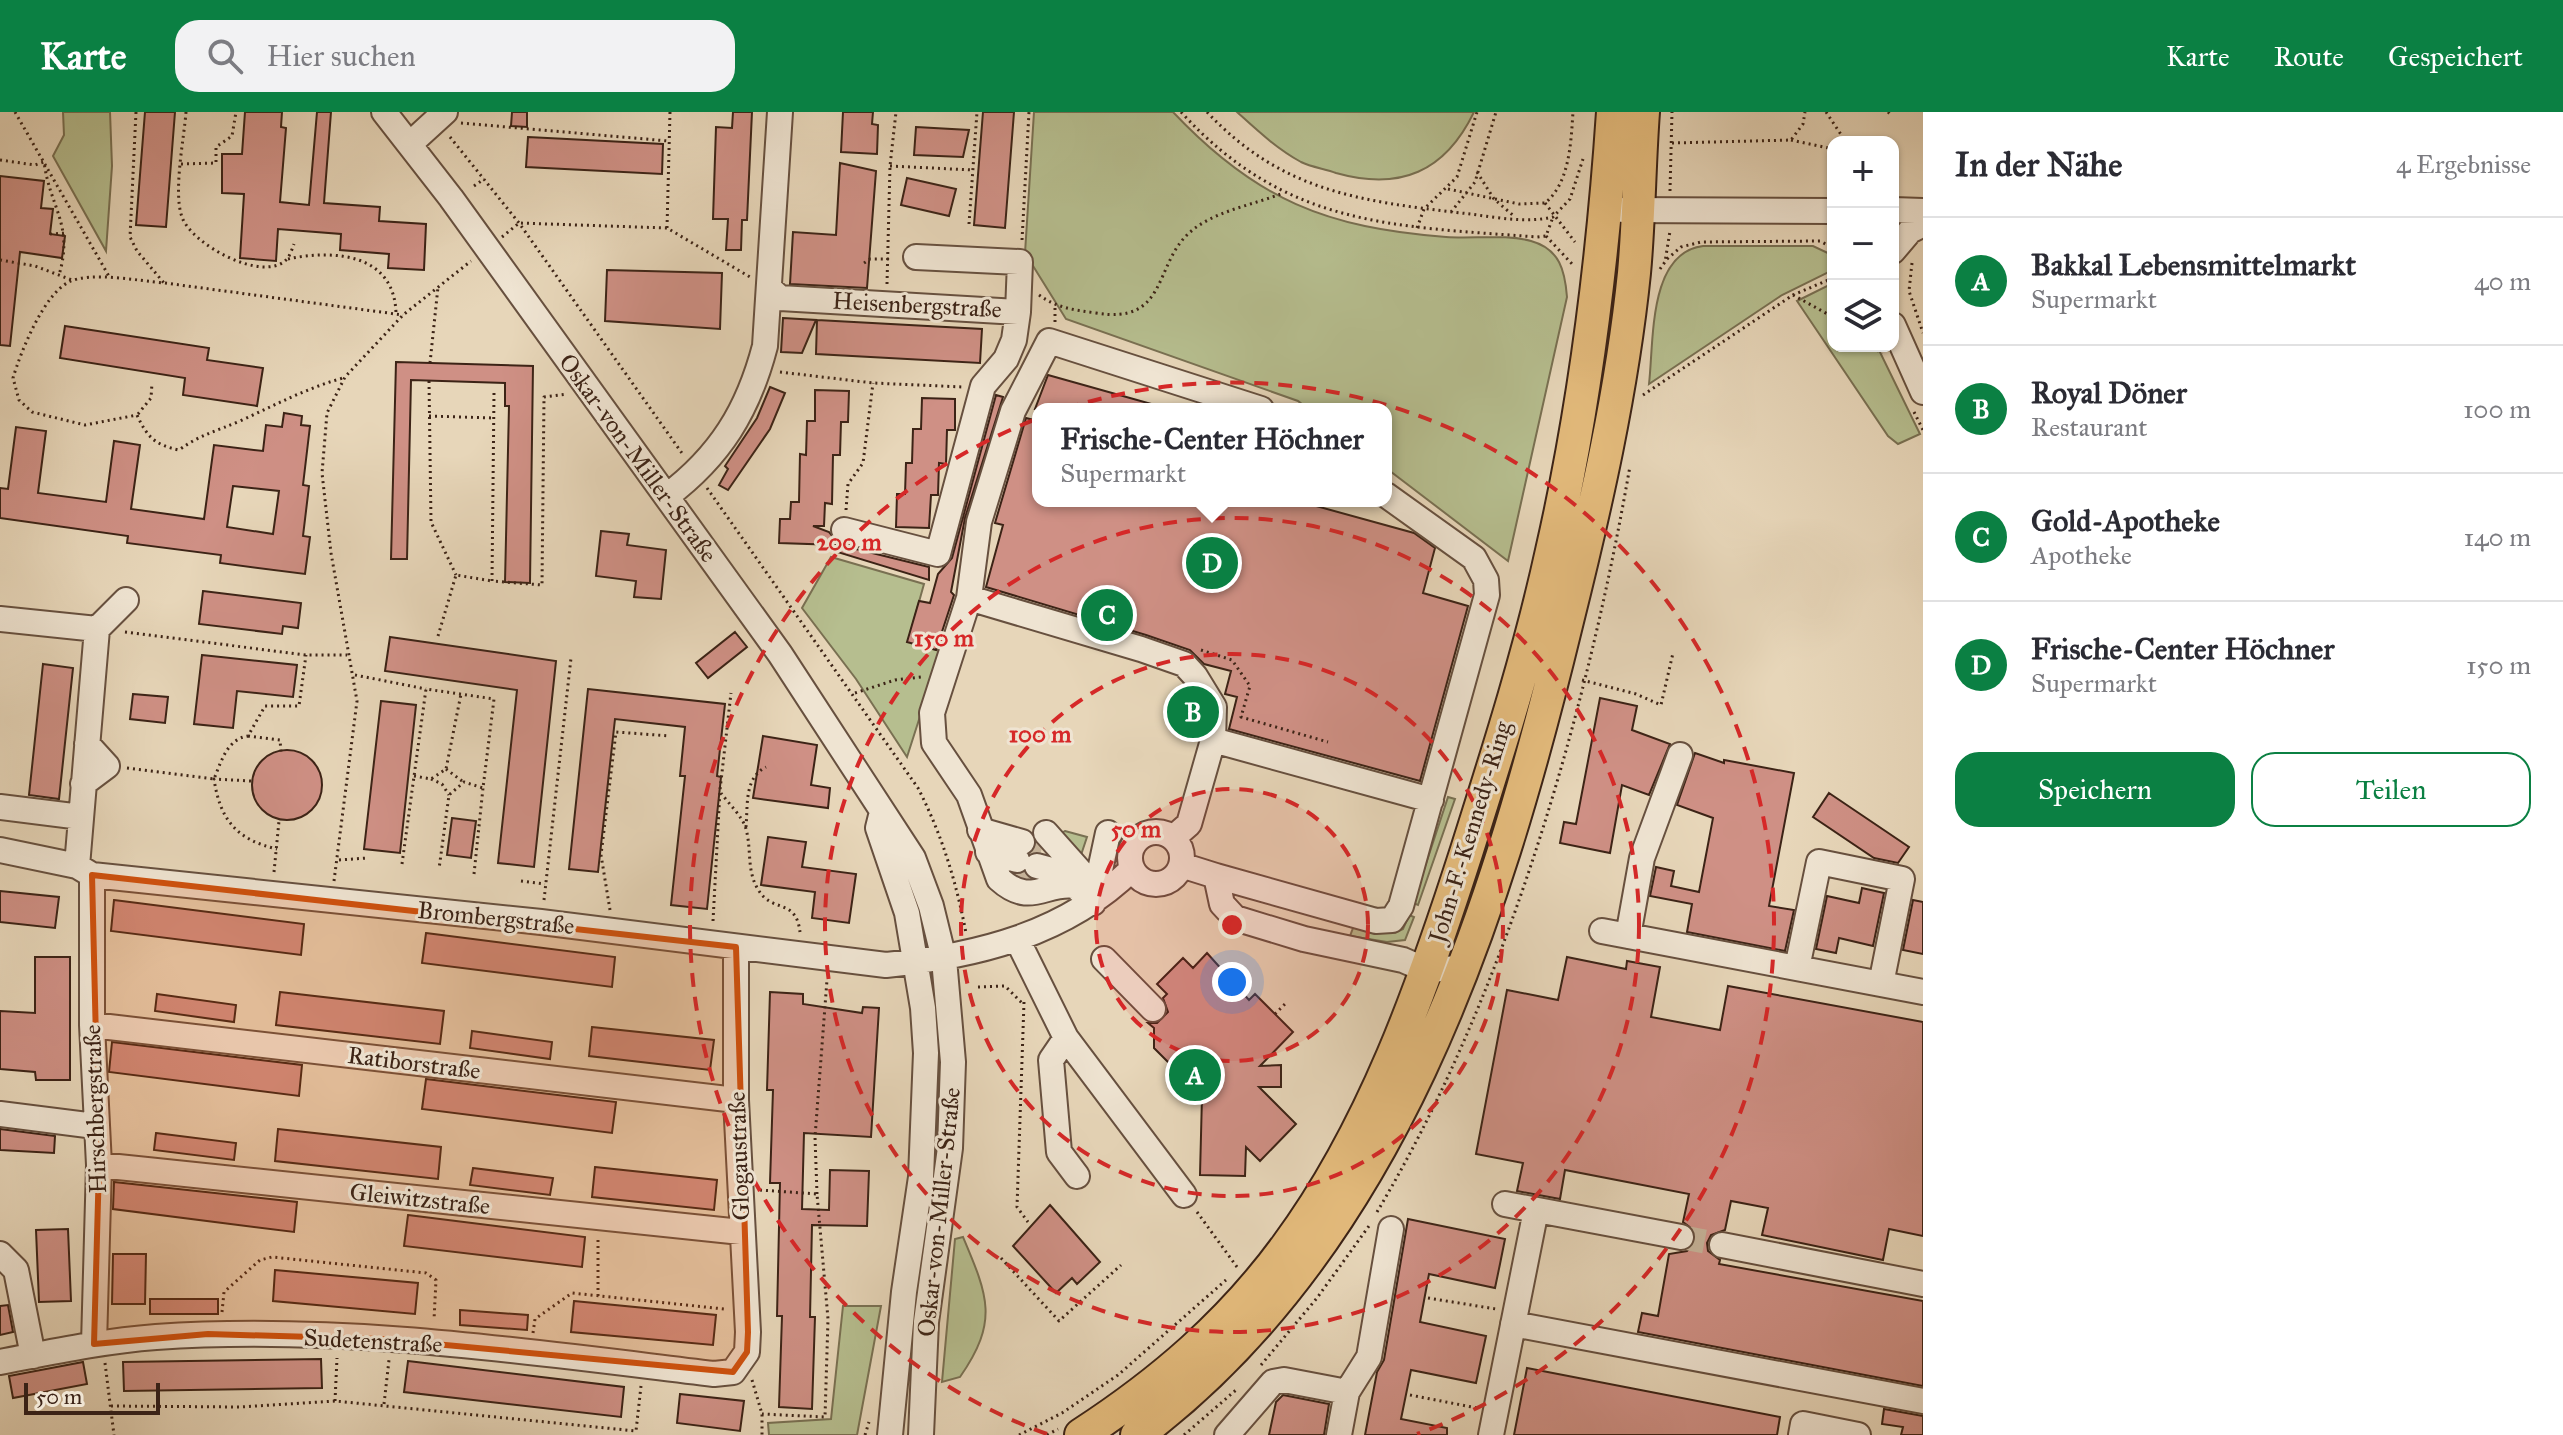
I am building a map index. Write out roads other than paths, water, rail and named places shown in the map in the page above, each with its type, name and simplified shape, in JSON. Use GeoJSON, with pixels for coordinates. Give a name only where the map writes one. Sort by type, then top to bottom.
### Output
{"type":"FeatureCollection","features":[{"type":"Feature","properties":{"kind":"main road","name":"John-F.-Kennedy-Ring"},"geometry":{"type":"LineString","coordinates":[[1081,1435],[1138,1397],[1186,1358],[1241,1304],[1287,1246],[1352,1142],[1414,965],[1444,921],[1492,770],[1552,553],[1584,389],[1613,112]]}},
{"type":"Feature","properties":{"kind":"main road","name":"John-F.-Kennedy-Ring"},"geometry":{"type":"LineString","coordinates":[[1137,1435],[1186,1396],[1235,1350],[1322,1242],[1395,1121],[1460,968],[1518,803],[1580,571],[1623,356],[1634,271],[1643,112]]}},
{"type":"Feature","properties":{"kind":"street","name":"Oskar-von-Miller-Straße"},"geometry":{"type":"LineString","coordinates":[[384,112],[411,143],[667,496],[820,713],[913,858],[931,906],[944,959],[949,1005],[952,1105],[926,1322],[921,1435]]}},
{"type":"Feature","properties":{"kind":"street"},"geometry":{"type":"LineString","coordinates":[[667,496],[697,473],[735,426],[759,369],[765,346],[780,112]]}},
{"type":"Feature","properties":{"kind":"street"},"geometry":{"type":"LineString","coordinates":[[411,143],[441,117]]}},
{"type":"Feature","properties":{"kind":"street"},"geometry":{"type":"LineString","coordinates":[[1605,210],[1827,211]]}},
{"type":"Feature","properties":{"kind":"street"},"geometry":{"type":"LineString","coordinates":[[1899,210],[1923,211]]}},
{"type":"Feature","properties":{"kind":"street"},"geometry":{"type":"LineString","coordinates":[[1903,255],[1910,231],[1923,224]]}},
{"type":"Feature","properties":{"kind":"street","name":"Heisenbergstraße"},"geometry":{"type":"LineString","coordinates":[[769,288],[780,298],[1018,312],[1020,262],[916,257]]}},
{"type":"Feature","properties":{"kind":"street"},"geometry":{"type":"LineString","coordinates":[[844,530],[938,554],[983,386],[1006,359],[1014,340],[1018,312]]}},
{"type":"Feature","properties":{"kind":"street"},"geometry":{"type":"LineString","coordinates":[[1899,338],[1923,392]]}},
{"type":"Feature","properties":{"kind":"street"},"geometry":{"type":"LineString","coordinates":[[1093,888],[1023,852],[969,795],[934,743],[932,713],[969,598],[979,522],[1013,411],[1049,341],[1242,403]]}},
{"type":"Feature","properties":{"kind":"street"},"geometry":{"type":"LineString","coordinates":[[1181,865],[1376,921],[1392,920],[1401,906],[1487,595],[1486,580],[1474,558],[1392,499]]}},
{"type":"Feature","properties":{"kind":"street"},"geometry":{"type":"LineString","coordinates":[[969,598],[1184,664],[1205,689],[1214,707],[1213,740],[1189,824],[1173,838]]}},
{"type":"Feature","properties":{"kind":"street"},"geometry":{"type":"LineString","coordinates":[[85,870],[81,817],[97,629],[126,600]]}},
{"type":"Feature","properties":{"kind":"street"},"geometry":{"type":"LineString","coordinates":[[0,619],[97,629]]}},
{"type":"Feature","properties":{"kind":"street"},"geometry":{"type":"LineString","coordinates":[[1213,740],[1431,800]]}},
{"type":"Feature","properties":{"kind":"street"},"geometry":{"type":"LineString","coordinates":[[83,784],[107,766],[87,744]]}},
{"type":"Feature","properties":{"kind":"street"},"geometry":{"type":"LineString","coordinates":[[1628,936],[1642,858],[1680,755]]}},
{"type":"Feature","properties":{"kind":"street"},"geometry":{"type":"LineString","coordinates":[[0,807],[81,817]]}},
{"type":"Feature","properties":{"kind":"street","name":"Oskar-von-Miller-Straße"},"geometry":{"type":"LineString","coordinates":[[882,812],[878,828],[907,913],[916,963],[925,1038],[926,1102],[921,1177],[904,1292],[890,1435]]}},
{"type":"Feature","properties":{"kind":"street"},"geometry":{"type":"LineString","coordinates":[[1160,832],[1173,838],[1182,852],[1181,865],[1173,878],[1155,884],[1146,882],[1132,869],[1133,845],[1144,835],[1160,832]]}},
{"type":"Feature","properties":{"kind":"street"},"geometry":{"type":"LineString","coordinates":[[1093,888],[1108,833]]}},
{"type":"Feature","properties":{"kind":"street","name":"Brombergstraße"},"geometry":{"type":"LineString","coordinates":[[0,850],[85,870],[886,965],[944,959],[1018,941],[1093,888],[1132,869]]}},
{"type":"Feature","properties":{"kind":"street"},"geometry":{"type":"LineString","coordinates":[[1023,852],[1007,886],[1034,894],[1062,885],[1093,888]]}},
{"type":"Feature","properties":{"kind":"street"},"geometry":{"type":"LineString","coordinates":[[1797,968],[1819,862],[1902,879],[1881,984]]}},
{"type":"Feature","properties":{"kind":"street","name":"Hirschbergstraße"},"geometry":{"type":"LineString","coordinates":[[85,870],[99,1165],[98,1343]]}},
{"type":"Feature","properties":{"kind":"street"},"geometry":{"type":"LineString","coordinates":[[1216,876],[1222,904],[1235,918],[1304,939],[1414,965],[1460,968]]}},
{"type":"Feature","properties":{"kind":"street"},"geometry":{"type":"LineString","coordinates":[[1602,931],[1923,992]]}},
{"type":"Feature","properties":{"kind":"street"},"geometry":{"type":"LineString","coordinates":[[1018,941],[1033,998],[1184,1195]]}},
{"type":"Feature","properties":{"kind":"street","name":"Glogaustraße"},"geometry":{"type":"LineString","coordinates":[[724,946],[736,1100],[748,1332],[747,1352],[742,1363]]}},
{"type":"Feature","properties":{"kind":"street"},"geometry":{"type":"LineString","coordinates":[[1104,959],[1153,1009]]}},
{"type":"Feature","properties":{"kind":"street","name":"Ratiborstraße"},"geometry":{"type":"LineString","coordinates":[[92,1025],[736,1100]]}},
{"type":"Feature","properties":{"kind":"street"},"geometry":{"type":"LineString","coordinates":[[1066,1038],[1051,1060],[1059,1152],[1077,1176]]}},
{"type":"Feature","properties":{"kind":"street"},"geometry":{"type":"LineString","coordinates":[[0,1114],[95,1126]]}},
{"type":"Feature","properties":{"kind":"street","name":"Gleiwitzstraße"},"geometry":{"type":"LineString","coordinates":[[99,1165],[741,1232]]}},
{"type":"Feature","properties":{"kind":"street"},"geometry":{"type":"LineString","coordinates":[[1505,1204],[1681,1237]]}},
{"type":"Feature","properties":{"kind":"street"},"geometry":{"type":"LineString","coordinates":[[1491,1435],[1536,1210]]}},
{"type":"Feature","properties":{"kind":"street"},"geometry":{"type":"LineString","coordinates":[[1339,1435],[1347,1392],[1369,1357],[1391,1229]]}},
{"type":"Feature","properties":{"kind":"street"},"geometry":{"type":"LineString","coordinates":[[1722,1245],[1923,1284]]}},
{"type":"Feature","properties":{"kind":"street"},"geometry":{"type":"LineString","coordinates":[[0,1254],[16,1270],[33,1356]]}},
{"type":"Feature","properties":{"kind":"street"},"geometry":{"type":"LineString","coordinates":[[1513,1324],[1923,1401]]}},
{"type":"Feature","properties":{"kind":"street","name":"Sudetenstraße"},"geometry":{"type":"LineString","coordinates":[[0,1362],[98,1343],[219,1335],[392,1340],[724,1374],[733,1372],[742,1363]]}},
{"type":"Feature","properties":{"kind":"street"},"geometry":{"type":"LineString","coordinates":[[1227,1435],[1273,1382],[1284,1380],[1347,1392]]}},
{"type":"Feature","properties":{"kind":"street"},"geometry":{"type":"LineString","coordinates":[[1801,1435],[1803,1424],[1858,1435]]}},
{"type":"Feature","properties":{"kind":"tunnel"},"geometry":{"type":"LineString","coordinates":[[1022,842],[1042,848]]}},
{"type":"Feature","properties":{"kind":"tunnel"},"geometry":{"type":"LineString","coordinates":[[1013,874],[1034,880]]}},
{"type":"Feature","properties":{"kind":"tunnel"},"geometry":{"type":"LineString","coordinates":[[1681,1237],[1722,1245]]}},
{"type":"Feature","properties":{"kind":"place","name":"Frische-Center Höchner"},"geometry":{"type":"Point","coordinates":[1212,563]}},
{"type":"Feature","properties":{"kind":"place","name":"Gold-Apotheke"},"geometry":{"type":"Point","coordinates":[1107,615]}},
{"type":"Feature","properties":{"kind":"place","name":"Royal Döner"},"geometry":{"type":"Point","coordinates":[1193,712]}},
{"type":"Feature","properties":{"kind":"place","name":"Bakkal Lebensmittelmarkt"},"geometry":{"type":"Point","coordinates":[1195,1075]}}]}
